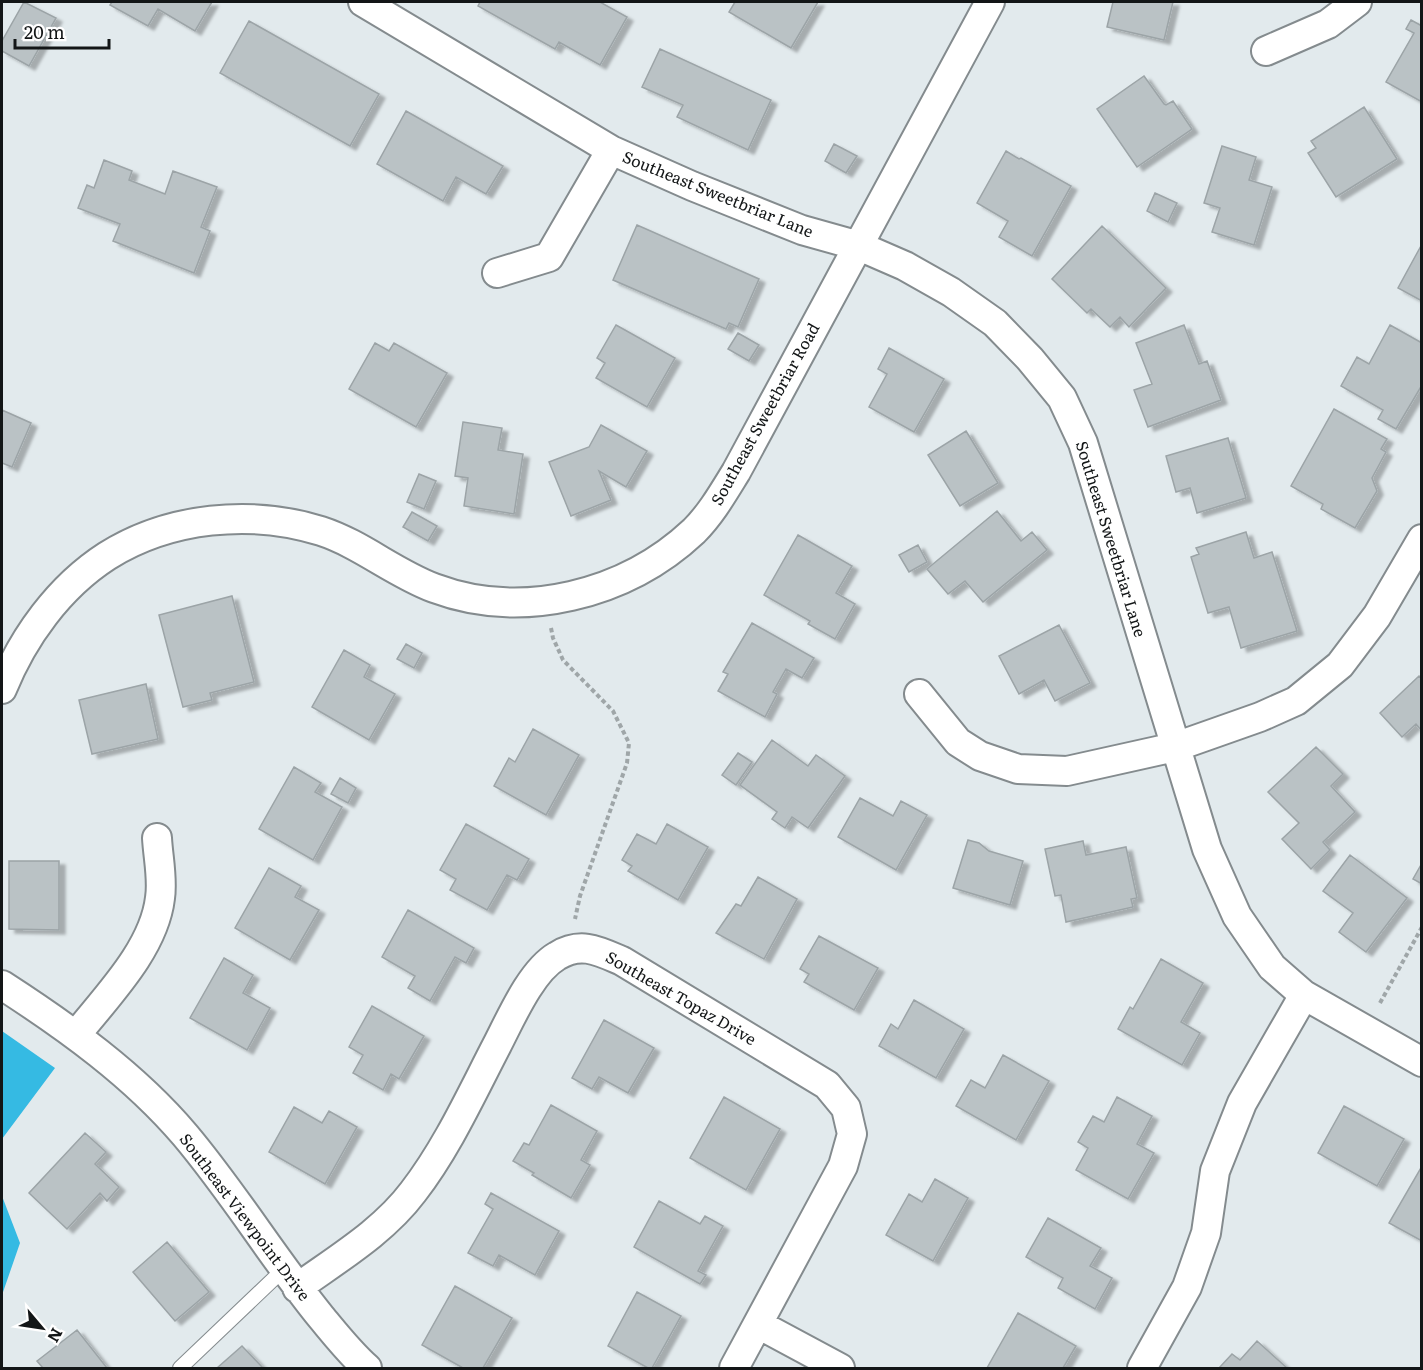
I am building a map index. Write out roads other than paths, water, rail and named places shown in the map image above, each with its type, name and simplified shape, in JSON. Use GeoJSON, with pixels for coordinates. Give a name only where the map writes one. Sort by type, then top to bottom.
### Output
{"type":"FeatureCollection","features":[{"type":"Feature","properties":{"kind":"street","name":"Southeast Sweetbriar Lane"},"geometry":{"type":"LineString","coordinates":[[363,2],[611,150],[692,186],[802,230],[859,246],[905,266],[951,292],[995,323],[1030,359],[1062,398],[1083,443],[1206,849],[1237,916],[1272,967],[1305,995],[1422,1062]]}},
{"type":"Feature","properties":{"kind":"street","name":"Southeast Sweetbriar Road"},"geometry":{"type":"LineString","coordinates":[[2,689],[27,640],[50,608],[76,580],[107,556],[144,537],[178,527],[213,520],[254,518],[297,524],[350,543],[402,573],[433,587],[464,597],[496,602],[546,601],[587,593],[628,576],[670,551],[695,530],[714,507],[736,472],[990,2]]}},
{"type":"Feature","properties":{"kind":"street"},"geometry":{"type":"LineString","coordinates":[[1266,51],[1328,24],[1357,2]]}},
{"type":"Feature","properties":{"kind":"street"},"geometry":{"type":"LineString","coordinates":[[497,273],[549,257],[611,150]]}},
{"type":"Feature","properties":{"kind":"street"},"geometry":{"type":"LineString","coordinates":[[918,694],[958,742],[980,756],[1018,769],[1067,771],[1175,747],[1260,717],[1296,701],[1340,664],[1377,616],[1422,539]]}},
{"type":"Feature","properties":{"kind":"street"},"geometry":{"type":"LineString","coordinates":[[76,1035],[144,948],[151,931],[161,897],[157,838]]}},
{"type":"Feature","properties":{"kind":"street","name":"Southeast Topaz Drive"},"geometry":{"type":"LineString","coordinates":[[291,1278],[374,1232],[412,1193],[447,1140],[530,983],[557,956],[581,947],[598,950],[622,961],[827,1085],[846,1108],[852,1134],[843,1166],[758,1324]]}},
{"type":"Feature","properties":{"kind":"street","name":"Southeast Viewpoint Drive"},"geometry":{"type":"LineString","coordinates":[[2,985],[76,1035],[140,1089],[184,1134],[231,1194],[291,1278],[354,1357],[367,1368]]}},
{"type":"Feature","properties":{"kind":"street"},"geometry":{"type":"LineString","coordinates":[[1142,1368],[1187,1287],[1206,1233],[1215,1171],[1242,1103],[1305,995]]}},
{"type":"Feature","properties":{"kind":"street"},"geometry":{"type":"LineString","coordinates":[[734,1368],[758,1324],[840,1368]]}},
{"type":"Feature","properties":{"kind":"lane"},"geometry":{"type":"LineString","coordinates":[[180,1368],[291,1278]]}}]}
